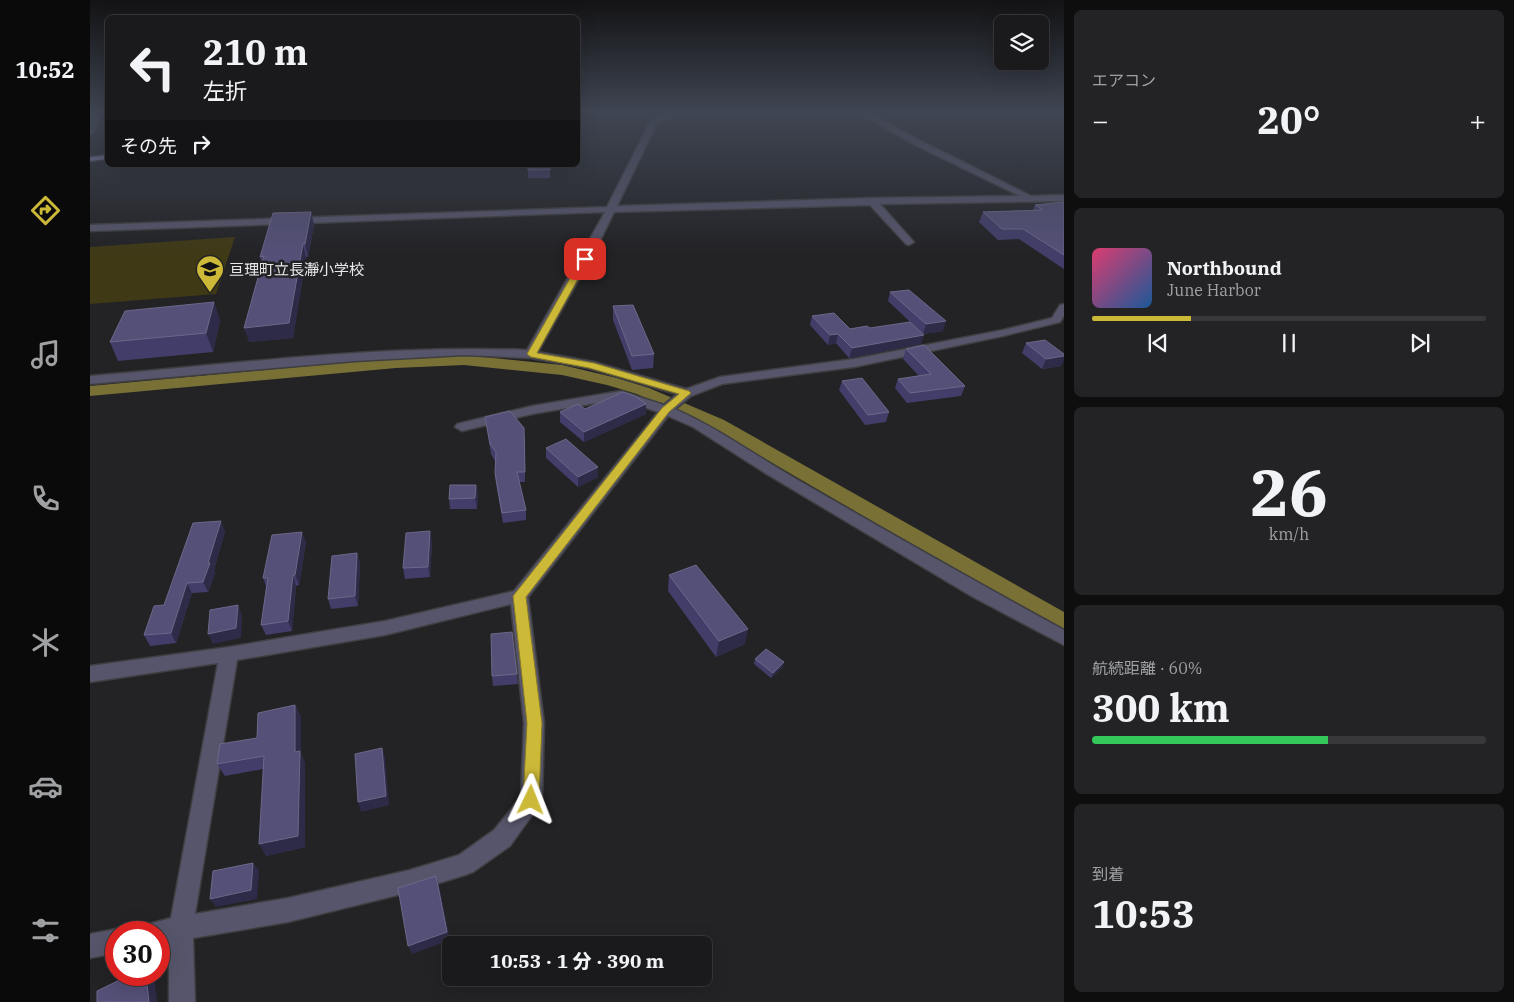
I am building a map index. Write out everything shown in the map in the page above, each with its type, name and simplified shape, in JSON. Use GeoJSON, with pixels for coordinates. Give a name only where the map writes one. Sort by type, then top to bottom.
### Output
{"type":"FeatureCollection","features":[{"type":"Feature","properties":{"kind":"street"},"geometry":{"type":"LineString","coordinates":[[531,354],[559,307],[635,160]]}},
{"type":"Feature","properties":{"kind":"street"},"geometry":{"type":"LineString","coordinates":[[953,160],[1030,197]]}},
{"type":"Feature","properties":{"kind":"street"},"geometry":{"type":"LineString","coordinates":[[90,228],[872,201],[1030,197],[1064,198]]}},
{"type":"Feature","properties":{"kind":"street"},"geometry":{"type":"LineString","coordinates":[[872,201],[909,242]]}},
{"type":"Feature","properties":{"kind":"street"},"geometry":{"type":"LineString","coordinates":[[90,674],[229,654],[385,628],[519,596],[666,410],[686,393],[720,381],[845,364],[1004,333],[1060,320],[1064,307]]}},
{"type":"Feature","properties":{"kind":"street"},"geometry":{"type":"LineString","coordinates":[[90,380],[355,357],[464,351],[531,354],[590,365],[686,393]]}},
{"type":"Feature","properties":{"kind":"street"},"geometry":{"type":"LineString","coordinates":[[462,427],[532,410],[621,395],[666,410],[698,424],[826,503],[979,592],[1064,638]]}},
{"type":"Feature","properties":{"kind":"street"},"geometry":{"type":"LineString","coordinates":[[170,930],[288,910],[410,881],[465,864],[502,838],[531,800],[534,723],[519,596]]}},
{"type":"Feature","properties":{"kind":"street"},"geometry":{"type":"LineString","coordinates":[[182,1002],[181,928],[229,654]]}},
{"type":"Feature","properties":{"kind":"street"},"geometry":{"type":"LineString","coordinates":[[90,946],[105,943]]}},
{"type":"Feature","properties":{"kind":"shaded area"},"geometry":{"type":"Polygon","coordinates":[[[235,237],[216,294],[90,304],[90,247],[235,237]]]}},
{"type":"Feature","properties":{"kind":"building"},"geometry":{"type":"Polygon","coordinates":[[[528,167],[550,167],[550,170],[528,170],[528,167]]]}},
{"type":"Feature","properties":{"kind":"building"},"geometry":{"type":"Polygon","coordinates":[[[1064,202],[1064,255],[1023,229],[1002,229],[983,212],[1043,210],[1035,205],[1064,202]]]}},
{"type":"Feature","properties":{"kind":"building"},"geometry":{"type":"Polygon","coordinates":[[[311,212],[305,244],[303,244],[289,323],[244,328],[264,256],[260,257],[273,213],[311,212]]]}},
{"type":"Feature","properties":{"kind":"building"},"geometry":{"type":"Polygon","coordinates":[[[909,290],[946,321],[926,324],[890,292],[909,290]]]}},
{"type":"Feature","properties":{"kind":"building"},"geometry":{"type":"Polygon","coordinates":[[[214,302],[206,333],[110,342],[125,311],[214,302]]]}},
{"type":"Feature","properties":{"kind":"building"},"geometry":{"type":"Polygon","coordinates":[[[633,305],[654,354],[632,356],[613,306],[633,305]]]}},
{"type":"Feature","properties":{"kind":"building"},"geometry":{"type":"Polygon","coordinates":[[[834,313],[850,329],[910,322],[924,335],[852,348],[838,334],[830,335],[812,316],[834,313]]]}},
{"type":"Feature","properties":{"kind":"building"},"geometry":{"type":"Polygon","coordinates":[[[1045,340],[1064,354],[1064,356],[1046,359],[1026,343],[1045,340]]]}},
{"type":"Feature","properties":{"kind":"building"},"geometry":{"type":"Polygon","coordinates":[[[924,345],[965,386],[910,393],[898,379],[931,374],[906,349],[924,345]]]}},
{"type":"Feature","properties":{"kind":"building"},"geometry":{"type":"Polygon","coordinates":[[[862,378],[889,412],[868,415],[842,381],[862,378]]]}},
{"type":"Feature","properties":{"kind":"building"},"geometry":{"type":"Polygon","coordinates":[[[623,392],[635,396],[646,404],[584,432],[560,412],[578,404],[585,409],[623,392]]]}},
{"type":"Feature","properties":{"kind":"building"},"geometry":{"type":"Polygon","coordinates":[[[510,411],[524,428],[525,472],[517,472],[526,510],[502,513],[495,473],[496,452],[490,444],[485,417],[510,411]]]}},
{"type":"Feature","properties":{"kind":"building"},"geometry":{"type":"Polygon","coordinates":[[[566,439],[598,467],[578,477],[546,448],[566,439]]]}},
{"type":"Feature","properties":{"kind":"building"},"geometry":{"type":"Polygon","coordinates":[[[450,485],[476,485],[475,498],[449,499],[450,485]]]}},
{"type":"Feature","properties":{"kind":"building"},"geometry":{"type":"Polygon","coordinates":[[[221,521],[203,582],[187,583],[171,633],[144,635],[154,606],[164,605],[193,523],[221,521]]]}},
{"type":"Feature","properties":{"kind":"building"},"geometry":{"type":"Polygon","coordinates":[[[430,531],[428,567],[403,568],[406,533],[430,531]]]}},
{"type":"Feature","properties":{"kind":"building"},"geometry":{"type":"Polygon","coordinates":[[[302,532],[295,575],[293,575],[288,621],[261,625],[268,578],[263,578],[272,535],[302,532]]]}},
{"type":"Feature","properties":{"kind":"building"},"geometry":{"type":"Polygon","coordinates":[[[357,553],[355,596],[328,599],[332,556],[357,553]]]}},
{"type":"Feature","properties":{"kind":"building"},"geometry":{"type":"Polygon","coordinates":[[[696,565],[748,629],[719,641],[669,575],[696,565]]]}},
{"type":"Feature","properties":{"kind":"building"},"geometry":{"type":"Polygon","coordinates":[[[238,605],[236,628],[208,634],[210,610],[238,605]]]}},
{"type":"Feature","properties":{"kind":"building"},"geometry":{"type":"Polygon","coordinates":[[[512,632],[517,674],[492,676],[491,634],[512,632]]]}},
{"type":"Feature","properties":{"kind":"building"},"geometry":{"type":"Polygon","coordinates":[[[766,649],[784,662],[773,673],[755,659],[766,649]]]}},
{"type":"Feature","properties":{"kind":"building"},"geometry":{"type":"Polygon","coordinates":[[[295,705],[295,752],[300,751],[298,836],[259,844],[264,756],[217,764],[220,744],[257,738],[258,713],[295,705]]]}},
{"type":"Feature","properties":{"kind":"building"},"geometry":{"type":"Polygon","coordinates":[[[382,748],[386,796],[358,802],[355,754],[382,748]]]}},
{"type":"Feature","properties":{"kind":"building"},"geometry":{"type":"Polygon","coordinates":[[[253,863],[251,890],[210,899],[213,871],[253,863]]]}},
{"type":"Feature","properties":{"kind":"building"},"geometry":{"type":"Polygon","coordinates":[[[436,876],[447,932],[408,946],[398,888],[436,876]]]}},
{"type":"Feature","properties":{"kind":"building"},"geometry":{"type":"Polygon","coordinates":[[[107,986],[147,986],[149,1002],[97,1002],[97,991],[107,986]]]}},
{"type":"Feature","properties":{"kind":"waterway"},"geometry":{"type":"LineString","coordinates":[[90,391],[396,363],[464,360],[562,370],[611,381],[643,391],[718,424],[1064,622]]}},
{"type":"Feature","properties":{"kind":"place","name":"亘理町立長瀞小学校"},"geometry":{"type":"Point","coordinates":[210,293]}},
{"type":"Feature","properties":{"kind":"route"},"geometry":{"type":"LineString","coordinates":[[531,800],[534,723],[519,596],[666,410],[686,393],[590,365],[531,354],[585,259]]}}]}
